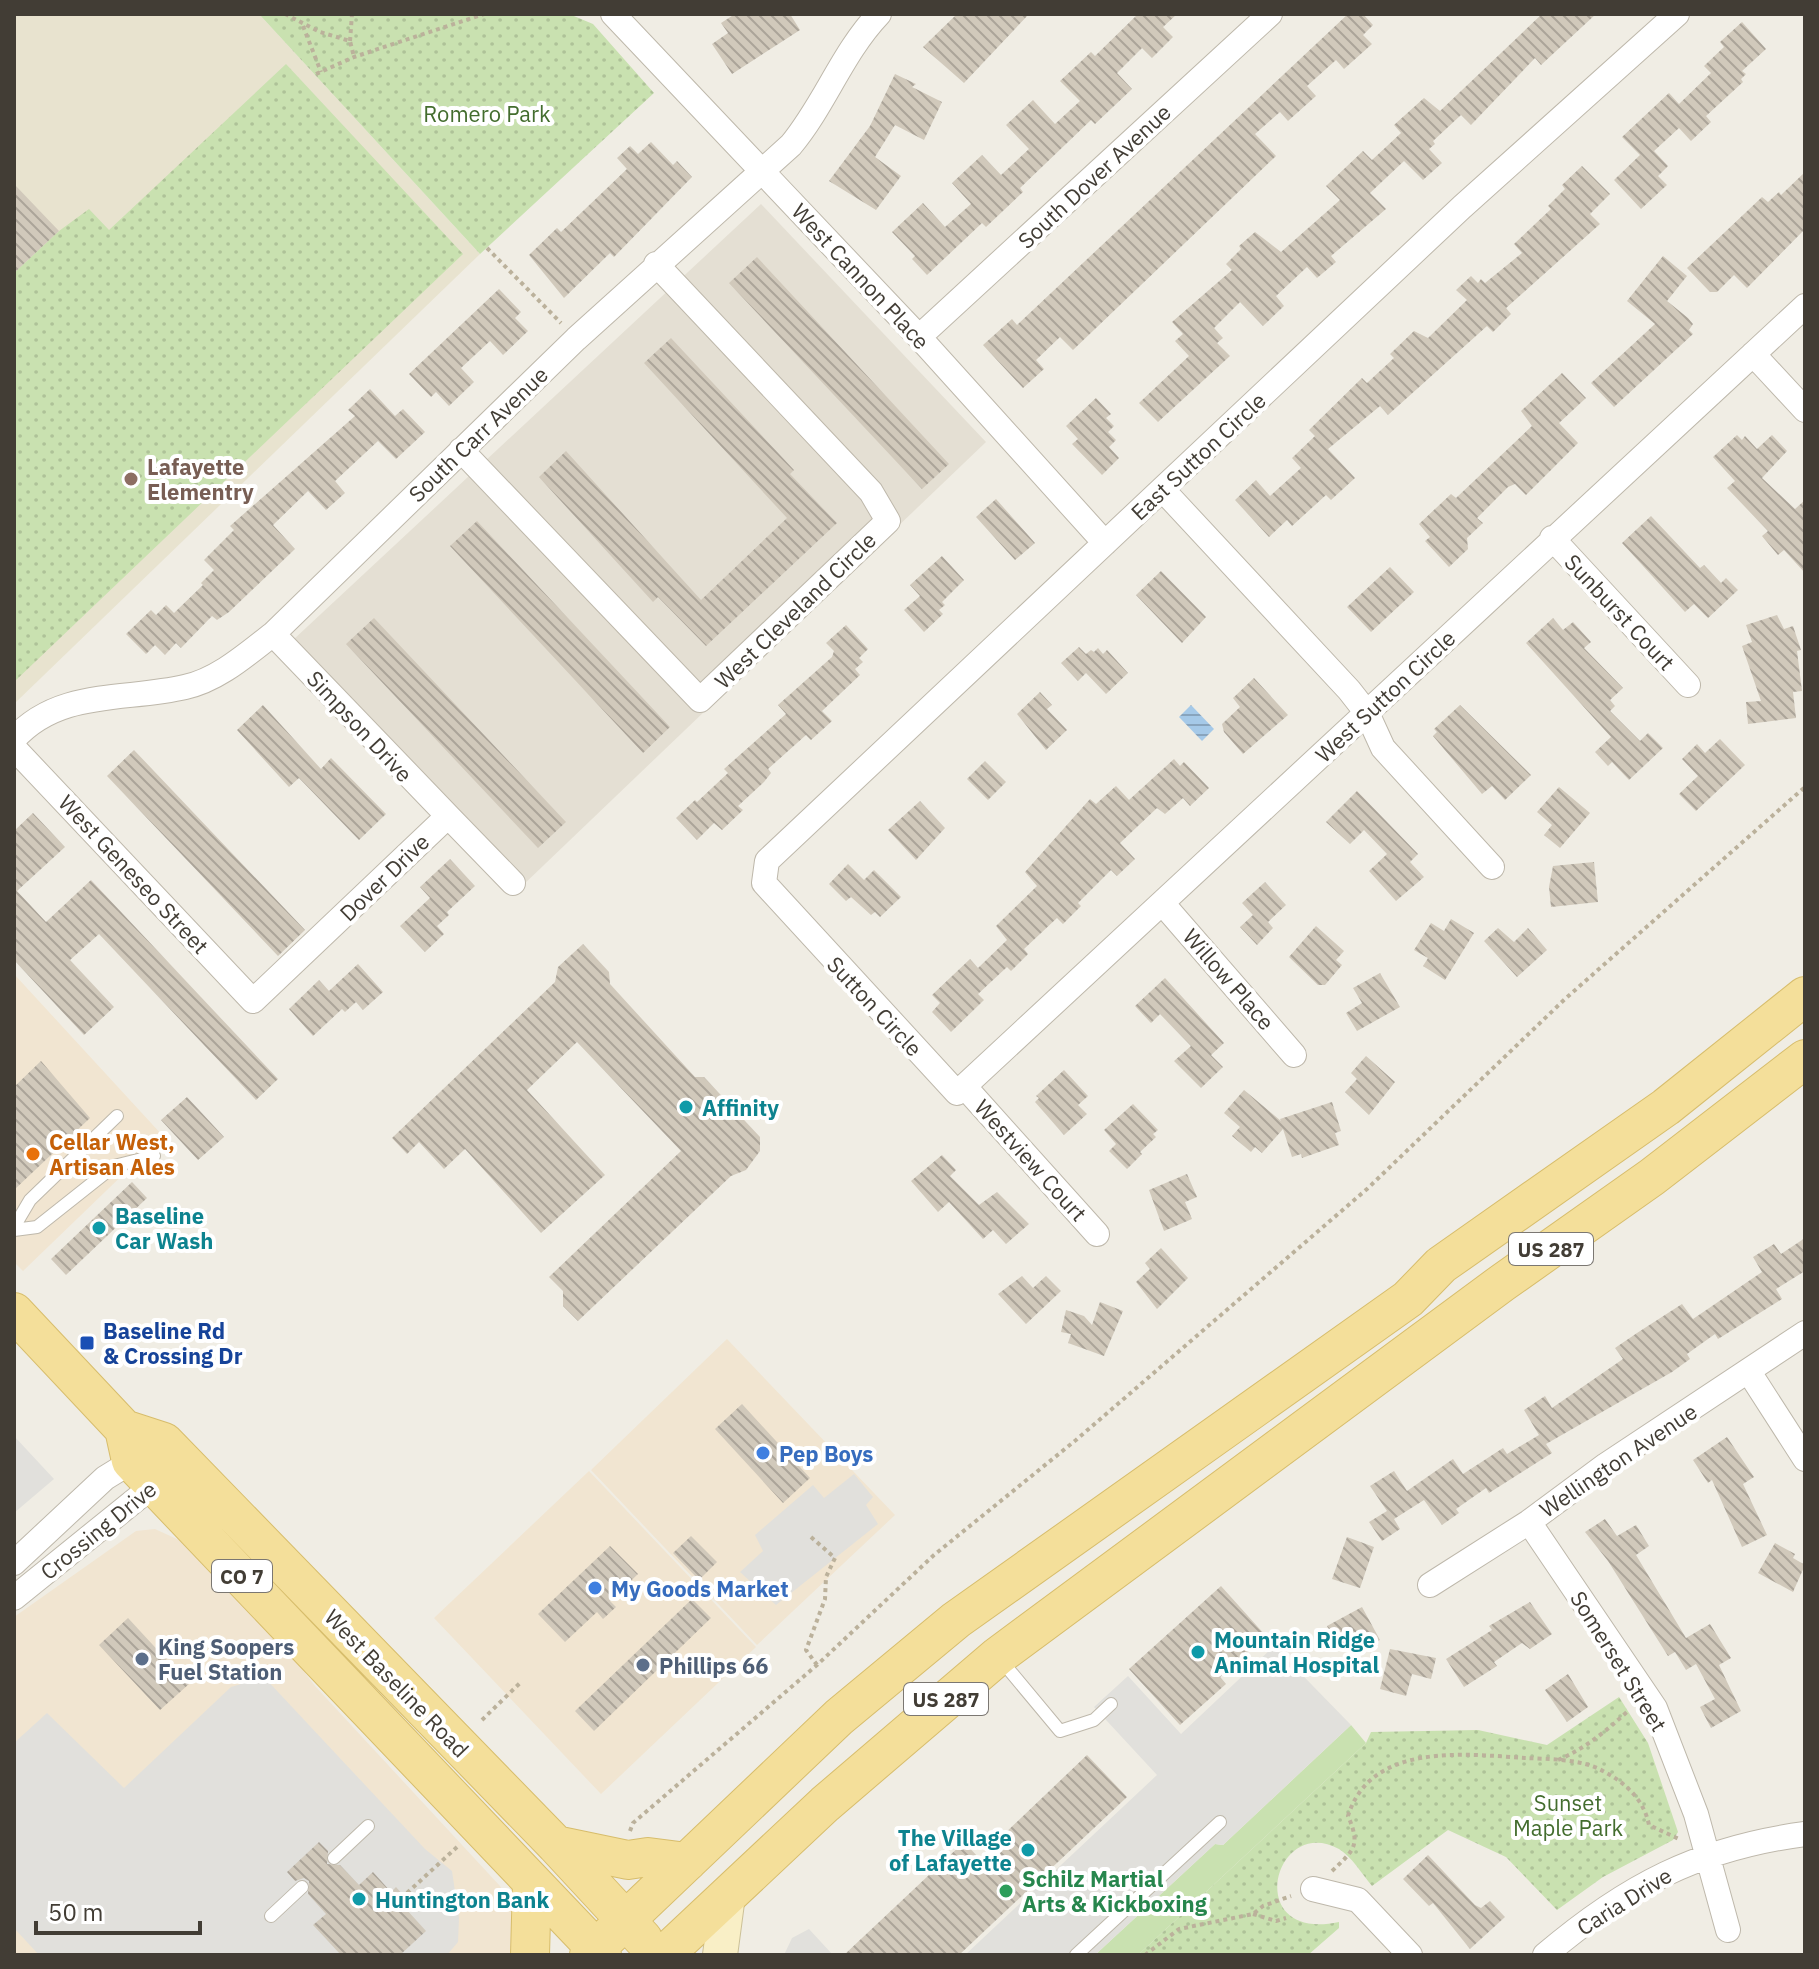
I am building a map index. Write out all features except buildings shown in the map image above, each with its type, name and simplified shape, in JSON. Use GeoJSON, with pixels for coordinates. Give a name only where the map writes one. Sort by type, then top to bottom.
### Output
{"type":"FeatureCollection","features":[{"type":"Feature","properties":{"kind":"main road","name":"US 287"},"geometry":{"type":"LineString","coordinates":[[596,1953],[625,1920],[839,1717],[956,1620],[1408,1299],[1441,1265],[1666,1107],[1775,1024],[1805,996]]}},
{"type":"Feature","properties":{"kind":"main road","name":"US 287"},"geometry":{"type":"LineString","coordinates":[[661,1955],[825,1804],[998,1656],[1296,1439],[1502,1283],[1652,1177],[1805,1059]]}},
{"type":"Feature","properties":{"kind":"main road","name":"West Baseline Road"},"geometry":{"type":"LineString","coordinates":[[14,1312],[151,1456],[596,1953]]}},
{"type":"Feature","properties":{"kind":"main road","name":"West Baseline Road"},"geometry":{"type":"LineString","coordinates":[[151,1456],[556,1845],[661,1955]]}},
{"type":"Feature","properties":{"kind":"main road"},"geometry":{"type":"LineString","coordinates":[[556,1845],[617,1859],[648,1857],[687,1862]]}},
{"type":"Feature","properties":{"kind":"main road"},"geometry":{"type":"LineString","coordinates":[[530,1955],[532,1882]]}},
{"type":"Feature","properties":{"kind":"main road"},"geometry":{"type":"LineString","coordinates":[[720,1955],[728,1895]]}},
{"type":"Feature","properties":{"kind":"street","name":"West Cannon Place"},"geometry":{"type":"LineString","coordinates":[[613,14],[919,337],[1105,543]]}},
{"type":"Feature","properties":{"kind":"street","name":"South Carr Avenue"},"geometry":{"type":"LineString","coordinates":[[14,739],[51,710],[84,699],[120,698],[187,687],[217,674],[273,634],[576,339],[791,145],[816,115],[841,64],[879,14]]}},
{"type":"Feature","properties":{"kind":"street","name":"South Dover Avenue"},"geometry":{"type":"LineString","coordinates":[[919,337],[1270,14]]}},
{"type":"Feature","properties":{"kind":"street","name":"East Sutton Circle"},"geometry":{"type":"LineString","coordinates":[[788,912],[764,883],[767,861],[1462,207],[1677,14]]}},
{"type":"Feature","properties":{"kind":"street","name":"West Cleveland Circle"},"geometry":{"type":"LineString","coordinates":[[461,450],[700,700],[888,521],[871,492],[656,264]]}},
{"type":"Feature","properties":{"kind":"street","name":"West Sutton Circle"},"geometry":{"type":"LineString","coordinates":[[964,1086],[1805,306]]}},
{"type":"Feature","properties":{"kind":"street"},"geometry":{"type":"LineString","coordinates":[[1753,354],[1805,410]]}},
{"type":"Feature","properties":{"kind":"street"},"geometry":{"type":"LineString","coordinates":[[1163,490],[1367,713],[1383,748],[1492,867]]}},
{"type":"Feature","properties":{"kind":"street","name":"Sunburst Court"},"geometry":{"type":"LineString","coordinates":[[1552,538],[1688,685]]}},
{"type":"Feature","properties":{"kind":"street","name":"Simpson Drive"},"geometry":{"type":"LineString","coordinates":[[273,634],[448,816]]}},
{"type":"Feature","properties":{"kind":"street","name":"West Geneseo Street"},"geometry":{"type":"LineString","coordinates":[[14,748],[253,1001]]}},
{"type":"Feature","properties":{"kind":"street","name":"Dover Drive"},"geometry":{"type":"LineString","coordinates":[[253,1001],[448,816],[513,883]]}},
{"type":"Feature","properties":{"kind":"street","name":"Willow Place"},"geometry":{"type":"LineString","coordinates":[[1163,904],[1294,1055]]}},
{"type":"Feature","properties":{"kind":"street","name":"Sutton Circle"},"geometry":{"type":"LineString","coordinates":[[788,912],[957,1093],[964,1086]]}},
{"type":"Feature","properties":{"kind":"street","name":"Westview Court"},"geometry":{"type":"LineString","coordinates":[[964,1086],[1097,1234]]}},
{"type":"Feature","properties":{"kind":"street","name":"Wellington Avenue"},"geometry":{"type":"LineString","coordinates":[[1430,1585],[1529,1522],[1606,1465],[1805,1333]]}},
{"type":"Feature","properties":{"kind":"street"},"geometry":{"type":"LineString","coordinates":[[1749,1372],[1805,1459]]}},
{"type":"Feature","properties":{"kind":"street","name":"Crossing Drive"},"geometry":{"type":"LineString","coordinates":[[14,1563],[105,1478],[151,1456]]}},
{"type":"Feature","properties":{"kind":"street","name":"Crossing Drive"},"geometry":{"type":"LineString","coordinates":[[14,1598],[151,1456]]}},
{"type":"Feature","properties":{"kind":"street","name":"Somerset Street"},"geometry":{"type":"LineString","coordinates":[[1529,1522],[1645,1694],[1674,1751],[1708,1854]]}},
{"type":"Feature","properties":{"kind":"street","name":"Caria Drive"},"geometry":{"type":"LineString","coordinates":[[1545,1955],[1616,1902],[1665,1872],[1708,1854],[1758,1841],[1805,1834]]}},
{"type":"Feature","properties":{"kind":"street"},"geometry":{"type":"LineString","coordinates":[[1708,1854],[1728,1930]]}},
{"type":"Feature","properties":{"kind":"street"},"geometry":{"type":"LineString","coordinates":[[1313,1889],[1358,1900],[1410,1955]]}},
{"type":"Feature","properties":{"kind":"lane"},"geometry":{"type":"LineString","coordinates":[[14,1229],[30,1200],[117,1116]]}},
{"type":"Feature","properties":{"kind":"lane"},"geometry":{"type":"LineString","coordinates":[[14,1229],[37,1227],[114,1166],[154,1156]]}},
{"type":"Feature","properties":{"kind":"lane"},"geometry":{"type":"LineString","coordinates":[[998,1656],[1060,1731],[1094,1720],[1111,1704]]}},
{"type":"Feature","properties":{"kind":"lane"},"geometry":{"type":"LineString","coordinates":[[1076,1955],[1220,1822]]}},
{"type":"Feature","properties":{"kind":"lane"},"geometry":{"type":"LineString","coordinates":[[334,1858],[368,1826]]}},
{"type":"Feature","properties":{"kind":"lane"},"geometry":{"type":"LineString","coordinates":[[271,1916],[302,1887]]}},
{"type":"Feature","properties":{"kind":"path"},"geometry":{"type":"LineString","coordinates":[[285,14],[302,24],[350,41]]}},
{"type":"Feature","properties":{"kind":"path"},"geometry":{"type":"LineString","coordinates":[[352,14],[350,41],[354,57]]}},
{"type":"Feature","properties":{"kind":"path"},"geometry":{"type":"LineString","coordinates":[[302,24],[318,73],[354,57],[484,14]]}},
{"type":"Feature","properties":{"kind":"path"},"geometry":{"type":"LineString","coordinates":[[487,248],[576,339]]}},
{"type":"Feature","properties":{"kind":"path"},"geometry":{"type":"LineString","coordinates":[[627,1841],[633,1823],[817,1665],[934,1555],[1076,1440],[1367,1189],[1565,999],[1805,787]]}},
{"type":"Feature","properties":{"kind":"path"},"geometry":{"type":"LineString","coordinates":[[811,1537],[835,1558],[826,1577],[825,1599],[806,1650],[817,1665]]}},
{"type":"Feature","properties":{"kind":"path"},"geometry":{"type":"LineString","coordinates":[[482,1720],[521,1682]]}},
{"type":"Feature","properties":{"kind":"path"},"geometry":{"type":"LineString","coordinates":[[1555,1761],[1579,1751],[1601,1736],[1645,1694]]}},
{"type":"Feature","properties":{"kind":"path"},"geometry":{"type":"LineString","coordinates":[[1145,1955],[1179,1929],[1253,1914],[1276,1900],[1313,1889],[1355,1846],[1357,1836],[1348,1816],[1354,1798],[1400,1764],[1425,1755],[1453,1753],[1555,1761],[1601,1769],[1645,1805],[1649,1825],[1708,1854]]}},
{"type":"Feature","properties":{"kind":"path"},"geometry":{"type":"LineString","coordinates":[[407,1893],[457,1847]]}},
{"type":"Feature","properties":{"kind":"path"},"geometry":{"type":"LineString","coordinates":[[1253,1914],[1270,1921],[1286,1918]]}},
{"type":"Feature","properties":{"kind":"shaded area","name":"Lafayette Elementry"},"geometry":{"type":"Polygon","coordinates":[[[14,14],[259,14],[480,254],[14,704],[14,14]]]}},
{"type":"Feature","properties":{"kind":"shaded area"},"geometry":{"type":"Polygon","coordinates":[[[761,204],[986,442],[521,887],[293,640],[761,204]]]}},
{"type":"Feature","properties":{"kind":"shaded area"},"geometry":{"type":"Polygon","coordinates":[[[14,974],[163,1136],[23,1271],[14,1262],[14,974]]]}},
{"type":"Feature","properties":{"kind":"shaded area"},"geometry":{"type":"Polygon","coordinates":[[[727,1339],[895,1515],[757,1645],[591,1470],[727,1339]]]}},
{"type":"Feature","properties":{"kind":"shaded area"},"geometry":{"type":"Polygon","coordinates":[[[14,1436],[54,1479],[14,1513],[14,1436]]]}},
{"type":"Feature","properties":{"kind":"shaded area"},"geometry":{"type":"Polygon","coordinates":[[[589,1471],[756,1647],[601,1794],[434,1618],[589,1471]]]}},
{"type":"Feature","properties":{"kind":"shaded area"},"geometry":{"type":"Polygon","coordinates":[[[854,1474],[873,1497],[866,1505],[878,1524],[776,1605],[740,1572],[763,1551],[755,1535],[813,1485],[824,1498],[854,1474]]]}},
{"type":"Feature","properties":{"kind":"shaded area"},"geometry":{"type":"Polygon","coordinates":[[[155,1529],[179,1540],[258,1612],[315,1686],[500,1886],[515,1914],[521,1955],[14,1955],[14,1617],[136,1531],[155,1529]]]}},
{"type":"Feature","properties":{"kind":"shaded area","name":"The Village of Lafayette"},"geometry":{"type":"Polygon","coordinates":[[[1274,1646],[1351,1725],[1223,1845],[1215,1844],[1095,1955],[965,1955],[1157,1775],[1094,1707],[1128,1676],[1181,1734],[1274,1646]]]}},
{"type":"Feature","properties":{"kind":"shaded area"},"geometry":{"type":"Polygon","coordinates":[[[264,1677],[425,1849],[452,1871],[459,1918],[458,1942],[447,1955],[39,1955],[14,1928],[14,1743],[47,1713],[124,1788],[231,1687],[264,1677]]]}},
{"type":"Feature","properties":{"kind":"shaded area"},"geometry":{"type":"Polygon","coordinates":[[[809,1929],[833,1955],[784,1955],[792,1938],[809,1929]]]}},
{"type":"Feature","properties":{"kind":"green space","name":"Romero Park"},"geometry":{"type":"Polygon","coordinates":[[[259,14],[569,14],[593,24],[654,93],[480,254],[259,14]]]}},
{"type":"Feature","properties":{"kind":"green space","name":"Lafayette Elementry"},"geometry":{"type":"Polygon","coordinates":[[[286,64],[463,254],[14,682],[14,273],[59,231],[89,209],[109,230],[286,64]]]}},
{"type":"Feature","properties":{"kind":"green space","name":"Sunset Maple Park"},"geometry":{"type":"Polygon","coordinates":[[[1619,1697],[1648,1743],[1678,1832],[1673,1840],[1603,1877],[1557,1910],[1506,1857],[1448,1830],[1372,1886],[1344,1852],[1316,1843],[1298,1848],[1285,1862],[1278,1880],[1279,1899],[1289,1914],[1308,1923],[1339,1922],[1339,1928],[1308,1955],[1138,1955],[1366,1743],[1371,1732],[1478,1730],[1547,1745],[1619,1697]]]}},
{"type":"Feature","properties":{"kind":"green space"},"geometry":{"type":"Polygon","coordinates":[[[1351,1725],[1366,1743],[1138,1955],[1095,1955],[1215,1844],[1223,1845],[1351,1725]]]}},
{"type":"Feature","properties":{"kind":"water"},"geometry":{"type":"Polygon","coordinates":[[[1191,705],[1214,729],[1202,741],[1179,717],[1191,705]]]}},
{"type":"Feature","properties":{"kind":"place","name":"Lafayette Elementry"},"geometry":{"type":"Point","coordinates":[131,479]}},
{"type":"Feature","properties":{"kind":"place","name":"Affinity"},"geometry":{"type":"Point","coordinates":[686,1107]}},
{"type":"Feature","properties":{"kind":"place","name":"Cellar West, Artisan Ales"},"geometry":{"type":"Point","coordinates":[33,1154]}},
{"type":"Feature","properties":{"kind":"place","name":"Baseline Car Wash"},"geometry":{"type":"Point","coordinates":[99,1228]}},
{"type":"Feature","properties":{"kind":"place","name":"Baseline Rd & Crossing Dr"},"geometry":{"type":"Point","coordinates":[87,1343]}},
{"type":"Feature","properties":{"kind":"place","name":"Pep Boys"},"geometry":{"type":"Point","coordinates":[763,1453]}},
{"type":"Feature","properties":{"kind":"place","name":"My Goods Market"},"geometry":{"type":"Point","coordinates":[595,1588]}},
{"type":"Feature","properties":{"kind":"place","name":"Mountain Ridge Animal Hospital"},"geometry":{"type":"Point","coordinates":[1198,1652]}},
{"type":"Feature","properties":{"kind":"place","name":"King Soopers Fuel Station"},"geometry":{"type":"Point","coordinates":[142,1659]}},
{"type":"Feature","properties":{"kind":"place","name":"Phillips 66"},"geometry":{"type":"Point","coordinates":[643,1665]}},
{"type":"Feature","properties":{"kind":"place","name":"The Village of Lafayette"},"geometry":{"type":"Point","coordinates":[1028,1850]}},
{"type":"Feature","properties":{"kind":"place","name":"Schilz Martial Arts & Kickboxing"},"geometry":{"type":"Point","coordinates":[1006,1891]}},
{"type":"Feature","properties":{"kind":"place","name":"Huntington Bank"},"geometry":{"type":"Point","coordinates":[359,1899]}}]}
